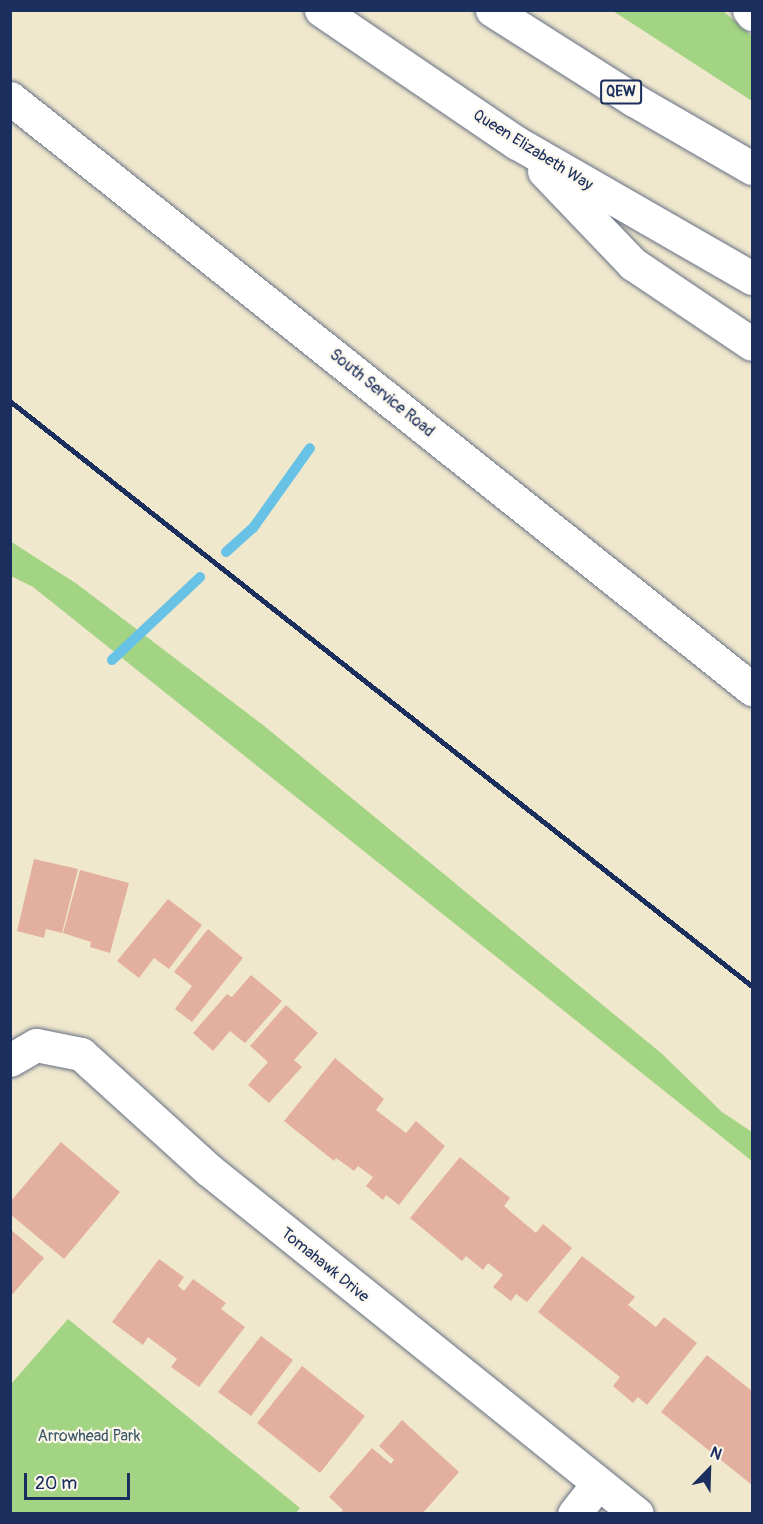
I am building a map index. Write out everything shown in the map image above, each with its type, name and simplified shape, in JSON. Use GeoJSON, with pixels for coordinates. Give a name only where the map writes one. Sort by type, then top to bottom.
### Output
{"type":"FeatureCollection","features":[{"type":"Feature","properties":{"kind":"main road","name":"Queen Elizabeth Way"},"geometry":{"type":"LineString","coordinates":[[321,10],[518,143],[753,278]]}},
{"type":"Feature","properties":{"kind":"main road","name":"QEW"},"geometry":{"type":"LineString","coordinates":[[492,10],[633,100],[753,168]]}},
{"type":"Feature","properties":{"kind":"main road"},"geometry":{"type":"LineString","coordinates":[[749,10],[753,14]]}},
{"type":"Feature","properties":{"kind":"main road","name":"South Service Road"},"geometry":{"type":"LineString","coordinates":[[10,98],[753,689]]}},
{"type":"Feature","properties":{"kind":"main road"},"geometry":{"type":"LineString","coordinates":[[518,143],[633,264],[753,344]]}},
{"type":"Feature","properties":{"kind":"main road","name":"Tomahawk Drive"},"geometry":{"type":"LineString","coordinates":[[10,1060],[36,1045],[81,1054],[208,1170],[597,1485],[636,1514]]}},
{"type":"Feature","properties":{"kind":"main road"},"geometry":{"type":"LineString","coordinates":[[574,1514],[597,1485]]}},
{"type":"Feature","properties":{"kind":"green space"},"geometry":{"type":"Polygon","coordinates":[[[613,11],[723,11],[752,36],[752,101],[613,11]]]}},
{"type":"Feature","properties":{"kind":"green space"},"geometry":{"type":"Polygon","coordinates":[[[10,541],[77,584],[263,725],[661,1053],[722,1112],[752,1132],[752,1161],[33,587],[11,576],[10,541]]]}},
{"type":"Feature","properties":{"kind":"green space","name":"Arrowhead Park"},"geometry":{"type":"Polygon","coordinates":[[[68,1319],[300,1508],[295,1514],[11,1513],[11,1384],[68,1319]]]}},
{"type":"Feature","properties":{"kind":"building"},"geometry":{"type":"Polygon","coordinates":[[[34,859],[78,869],[62,933],[46,929],[44,938],[17,931],[34,859]]]}},
{"type":"Feature","properties":{"kind":"building"},"geometry":{"type":"Polygon","coordinates":[[[80,870],[129,883],[110,953],[90,947],[91,942],[63,933],[80,870]]]}},
{"type":"Feature","properties":{"kind":"building"},"geometry":{"type":"Polygon","coordinates":[[[168,899],[202,925],[169,969],[154,958],[139,978],[117,961],[168,899]]]}},
{"type":"Feature","properties":{"kind":"building"},"geometry":{"type":"Polygon","coordinates":[[[208,929],[243,958],[192,1022],[175,1009],[192,986],[174,972],[208,929]]]}},
{"type":"Feature","properties":{"kind":"building"},"geometry":{"type":"Polygon","coordinates":[[[251,975],[282,1001],[245,1043],[230,1031],[213,1051],[193,1033],[227,994],[232,997],[251,975]]]}},
{"type":"Feature","properties":{"kind":"building"},"geometry":{"type":"Polygon","coordinates":[[[286,1005],[318,1033],[294,1060],[302,1067],[269,1103],[248,1085],[268,1062],[250,1046],[286,1005]]]}},
{"type":"Feature","properties":{"kind":"building"},"geometry":{"type":"Polygon","coordinates":[[[335,1058],[384,1099],[376,1110],[406,1133],[416,1121],[445,1146],[399,1205],[386,1195],[383,1200],[366,1186],[373,1177],[358,1166],[354,1171],[336,1158],[334,1161],[284,1121],[335,1058]]]}},
{"type":"Feature","properties":{"kind":"building"},"geometry":{"type":"Polygon","coordinates":[[[61,1142],[120,1192],[64,1259],[10,1214],[10,1202],[61,1142]]]}},
{"type":"Feature","properties":{"kind":"building"},"geometry":{"type":"Polygon","coordinates":[[[460,1157],[510,1198],[504,1206],[536,1233],[543,1224],[572,1248],[527,1302],[516,1294],[511,1301],[493,1287],[503,1275],[488,1263],[483,1270],[466,1256],[462,1261],[410,1218],[460,1157]]]}},
{"type":"Feature","properties":{"kind":"building"},"geometry":{"type":"Polygon","coordinates":[[[10,1229],[44,1258],[10,1297],[10,1229]]]}},
{"type":"Feature","properties":{"kind":"building"},"geometry":{"type":"Polygon","coordinates":[[[582,1256],[635,1297],[628,1305],[656,1327],[664,1317],[697,1343],[647,1405],[638,1397],[633,1403],[613,1386],[620,1377],[538,1312],[582,1256]]]}},
{"type":"Feature","properties":{"kind":"building"},"geometry":{"type":"Polygon","coordinates":[[[159,1259],[184,1277],[178,1286],[184,1291],[193,1279],[226,1303],[221,1309],[245,1327],[199,1387],[171,1367],[177,1359],[148,1337],[143,1345],[112,1322],[159,1259]]]}},
{"type":"Feature","properties":{"kind":"building"},"geometry":{"type":"Polygon","coordinates":[[[261,1336],[293,1360],[251,1416],[218,1392],[261,1336]]]}},
{"type":"Feature","properties":{"kind":"building"},"geometry":{"type":"Polygon","coordinates":[[[707,1355],[752,1391],[752,1485],[661,1412],[707,1355]]]}},
{"type":"Feature","properties":{"kind":"building"},"geometry":{"type":"Polygon","coordinates":[[[302,1366],[365,1416],[320,1473],[257,1423],[302,1366]]]}},
{"type":"Feature","properties":{"kind":"building"},"geometry":{"type":"Polygon","coordinates":[[[402,1420],[459,1472],[422,1514],[339,1514],[343,1510],[329,1497],[372,1448],[391,1464],[394,1460],[379,1446],[402,1420]]]}},
{"type":"Feature","properties":{"kind":"waterway"},"geometry":{"type":"LineString","coordinates":[[226,552],[253,528],[310,448]]}},
{"type":"Feature","properties":{"kind":"waterway"},"geometry":{"type":"LineString","coordinates":[[112,660],[200,577]]}},
{"type":"Feature","properties":{"kind":"railway"},"geometry":{"type":"LineString","coordinates":[[10,401],[752,986]]}}]}
